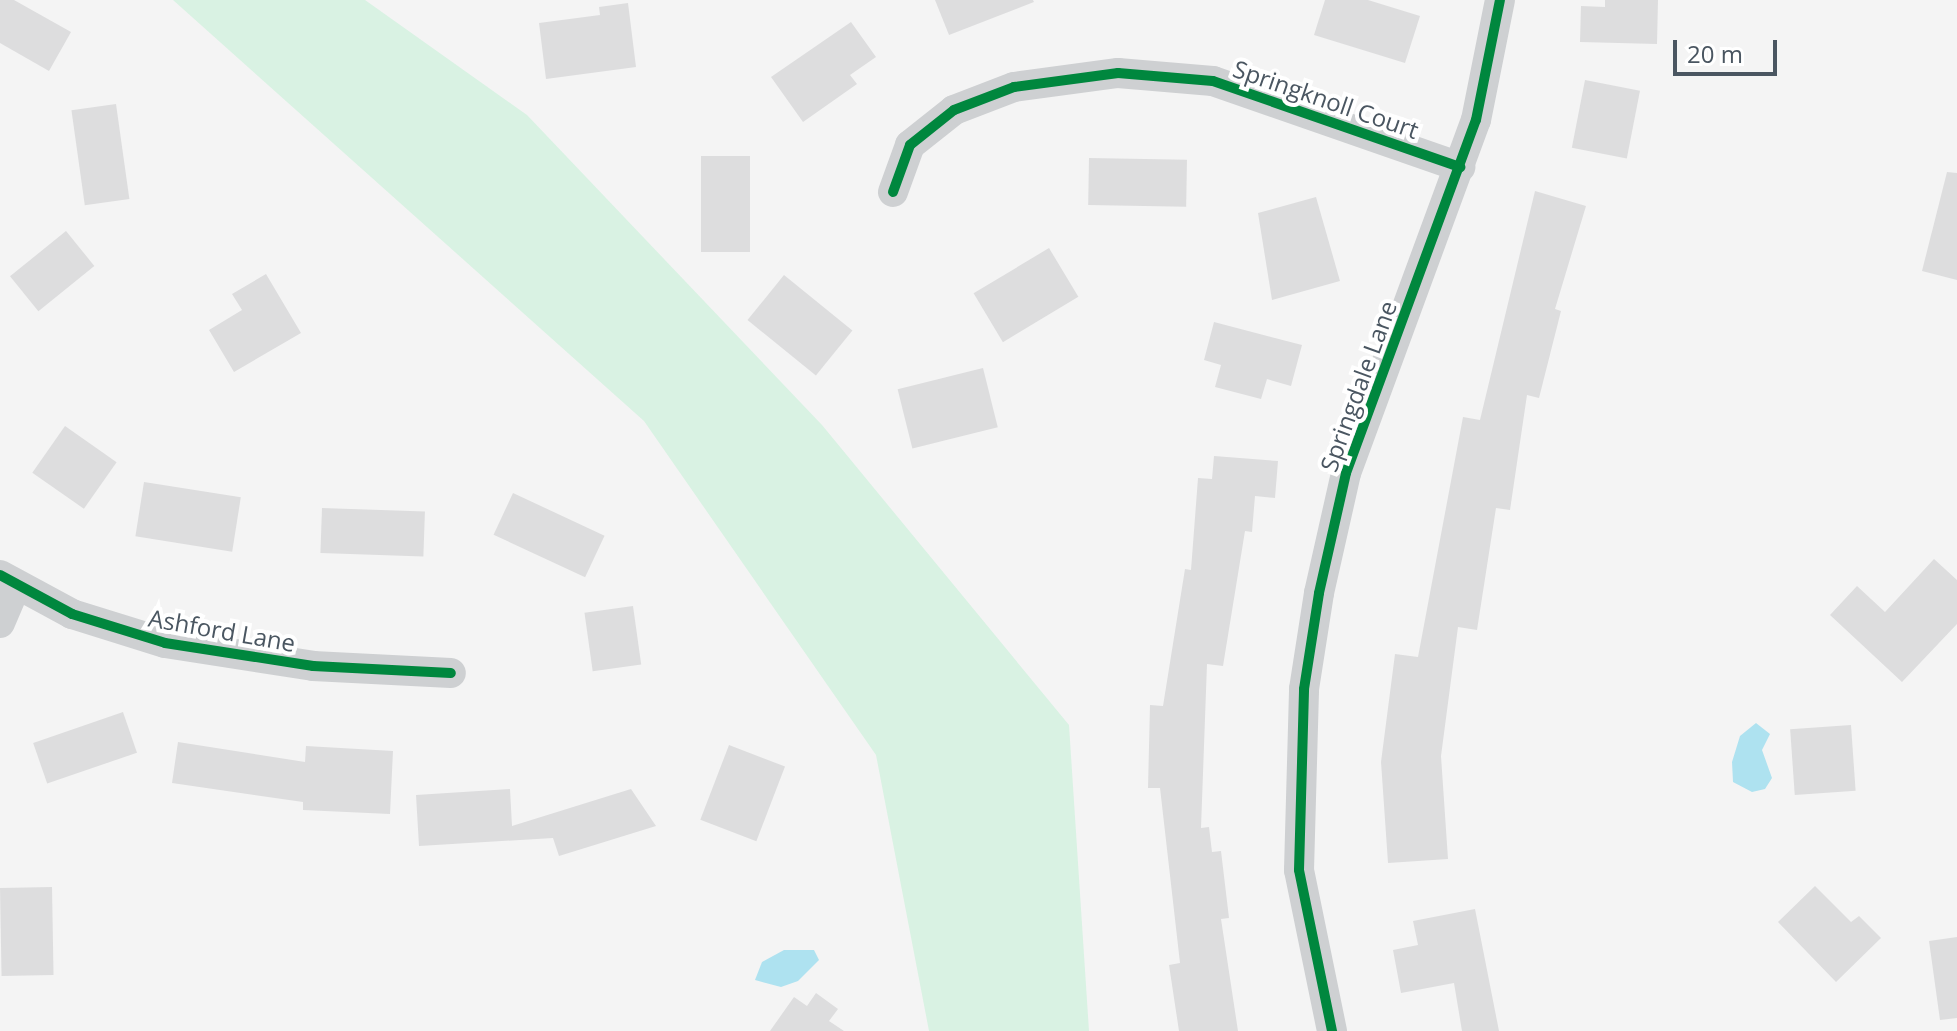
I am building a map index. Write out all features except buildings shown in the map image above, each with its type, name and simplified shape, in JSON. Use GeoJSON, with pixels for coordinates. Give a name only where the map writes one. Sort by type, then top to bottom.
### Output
{"type":"FeatureCollection","features":[{"type":"Feature","properties":{"kind":"street","name":"Springdale Lane"},"geometry":{"type":"LineString","coordinates":[[1332,1031],[1299,870],[1304,689],[1346,473],[1476,120],[1500,0]]}},
{"type":"Feature","properties":{"kind":"street","name":"Springknoll Court"},"geometry":{"type":"LineString","coordinates":[[893,192],[910,145],[954,110],[1014,87],[1118,73],[1213,81],[1460,167]]}},
{"type":"Feature","properties":{"kind":"street"},"geometry":{"type":"LineString","coordinates":[[0,623],[8,582]]}},
{"type":"Feature","properties":{"kind":"street","name":"Ashford Lane"},"geometry":{"type":"LineString","coordinates":[[8,582],[117,631],[212,652],[313,666],[451,673]]}},
{"type":"Feature","properties":{"kind":"green space"},"geometry":{"type":"Polygon","coordinates":[[[173,0],[365,0],[527,115],[822,425],[1069,725],[1089,1031],[929,1031],[876,755],[644,421],[173,0]]]}},
{"type":"Feature","properties":{"kind":"water"},"geometry":{"type":"Polygon","coordinates":[[[1756,723],[1770,734],[1762,750],[1772,778],[1765,789],[1752,792],[1733,782],[1732,762],[1740,736],[1756,723]]]}},
{"type":"Feature","properties":{"kind":"water"},"geometry":{"type":"Polygon","coordinates":[[[784,950],[814,950],[819,960],[798,981],[781,987],[755,980],[762,962],[784,950]]]}},
{"type":"Feature","properties":{"kind":"cycle path"},"geometry":{"type":"LineString","coordinates":[[1332,1031],[1299,870],[1304,689],[1319,593],[1346,473],[1476,120],[1500,0]]}},
{"type":"Feature","properties":{"kind":"cycle path"},"geometry":{"type":"LineString","coordinates":[[893,192],[910,145],[954,110],[1014,87],[1118,73],[1213,81],[1460,167]]}},
{"type":"Feature","properties":{"kind":"cycle path"},"geometry":{"type":"LineString","coordinates":[[0,575],[72,614],[165,643],[313,666],[451,673]]}}]}
